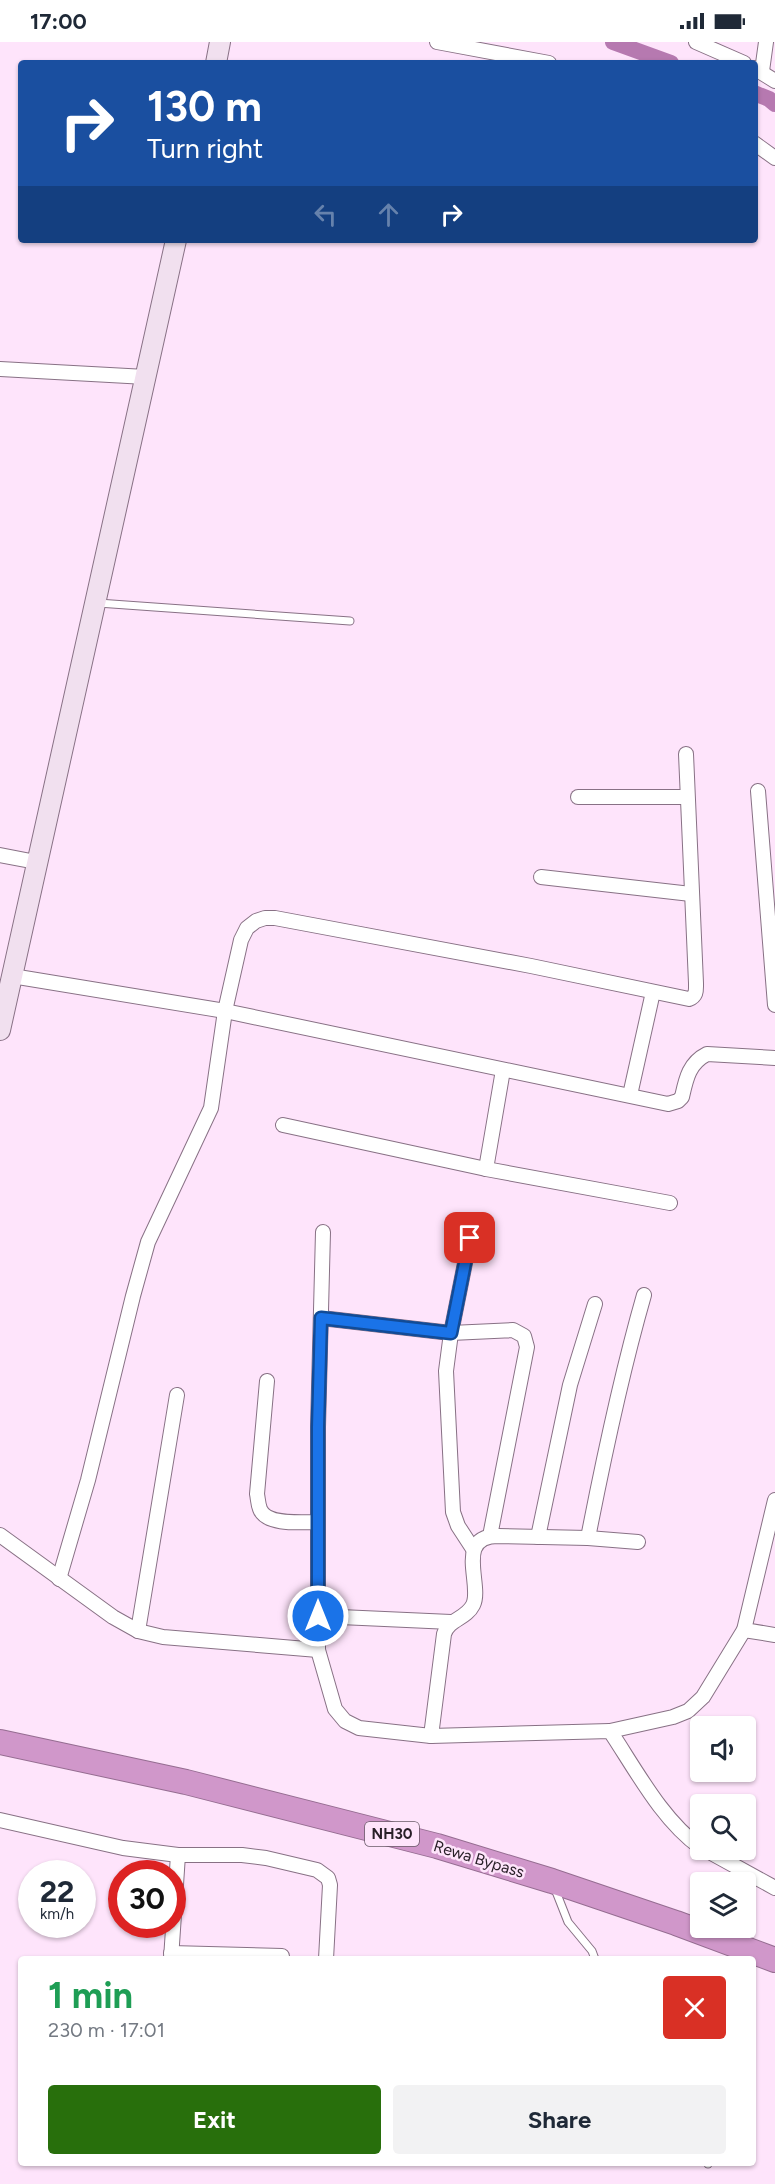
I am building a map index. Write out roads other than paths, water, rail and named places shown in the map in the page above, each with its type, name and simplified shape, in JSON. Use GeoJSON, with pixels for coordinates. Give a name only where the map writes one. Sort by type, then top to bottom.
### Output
{"type":"FeatureCollection","features":[{"type":"Feature","properties":{"kind":"highway","name":"Rewa Bypass"},"geometry":{"type":"LineString","coordinates":[[0,1742],[186,1782],[437,1846],[552,1881],[676,1923],[775,1960]]}},
{"type":"Feature","properties":{"kind":"street"},"geometry":{"type":"LineString","coordinates":[[217,60],[220,42]]}},
{"type":"Feature","properties":{"kind":"street"},"geometry":{"type":"LineString","coordinates":[[437,42],[533,60]]}},
{"type":"Feature","properties":{"kind":"street"},"geometry":{"type":"LineString","coordinates":[[696,42],[737,60]]}},
{"type":"Feature","properties":{"kind":"street"},"geometry":{"type":"LineString","coordinates":[[766,42],[758,70],[775,81]]}},
{"type":"Feature","properties":{"kind":"street"},"geometry":{"type":"LineString","coordinates":[[758,147],[775,158]]}},
{"type":"Feature","properties":{"kind":"street"},"geometry":{"type":"LineString","coordinates":[[0,1030],[175,243]]}},
{"type":"Feature","properties":{"kind":"street"},"geometry":{"type":"LineString","coordinates":[[0,369],[146,377]]}},
{"type":"Feature","properties":{"kind":"street"},"geometry":{"type":"LineString","coordinates":[[59,1579],[88,1480],[148,1242],[211,1108],[225,1011],[241,940],[247,928],[265,918],[310,924],[689,999],[695,995],[686,754]]}},
{"type":"Feature","properties":{"kind":"street"},"geometry":{"type":"LineString","coordinates":[[758,791],[775,1005]]}},
{"type":"Feature","properties":{"kind":"street"},"geometry":{"type":"LineString","coordinates":[[578,797],[687,797]]}},
{"type":"Feature","properties":{"kind":"street"},"geometry":{"type":"LineString","coordinates":[[0,855],[36,862]]}},
{"type":"Feature","properties":{"kind":"street"},"geometry":{"type":"LineString","coordinates":[[541,877],[691,894]]}},
{"type":"Feature","properties":{"kind":"street"},"geometry":{"type":"LineString","coordinates":[[12,976],[225,1011],[668,1104],[682,1097],[691,1067],[699,1058],[707,1054],[775,1058]]}},
{"type":"Feature","properties":{"kind":"street"},"geometry":{"type":"LineString","coordinates":[[630,1095],[653,992]]}},
{"type":"Feature","properties":{"kind":"street"},"geometry":{"type":"LineString","coordinates":[[486,1169],[503,1070]]}},
{"type":"Feature","properties":{"kind":"street"},"geometry":{"type":"LineString","coordinates":[[283,1125],[486,1169],[670,1203]]}},
{"type":"Feature","properties":{"kind":"street"},"geometry":{"type":"LineString","coordinates":[[323,1232],[318,1650],[335,1709],[345,1721],[359,1728],[377,1732],[431,1736],[610,1731],[674,1717],[688,1711],[703,1697],[744,1630],[775,1500]]}},
{"type":"Feature","properties":{"kind":"street"},"geometry":{"type":"LineString","coordinates":[[431,1736],[444,1634],[451,1622],[466,1614],[475,1601],[473,1549],[458,1526],[453,1512],[446,1371],[451,1333],[470,1238]]}},
{"type":"Feature","properties":{"kind":"street"},"geometry":{"type":"LineString","coordinates":[[588,1538],[606,1444],[644,1295]]}},
{"type":"Feature","properties":{"kind":"street"},"geometry":{"type":"LineString","coordinates":[[538,1537],[570,1385],[595,1304]]}},
{"type":"Feature","properties":{"kind":"street"},"geometry":{"type":"LineString","coordinates":[[321,1318],[451,1333],[513,1330],[524,1336],[527,1347],[490,1536]]}},
{"type":"Feature","properties":{"kind":"street"},"geometry":{"type":"LineString","coordinates":[[267,1381],[258,1494],[260,1510],[265,1516],[278,1522],[318,1522]]}},
{"type":"Feature","properties":{"kind":"street"},"geometry":{"type":"LineString","coordinates":[[138,1631],[177,1395]]}},
{"type":"Feature","properties":{"kind":"street"},"geometry":{"type":"LineString","coordinates":[[0,1535],[113,1617],[138,1631],[163,1637],[318,1650]]}},
{"type":"Feature","properties":{"kind":"street"},"geometry":{"type":"LineString","coordinates":[[473,1549],[490,1536],[588,1538],[638,1542]]}},
{"type":"Feature","properties":{"kind":"street"},"geometry":{"type":"LineString","coordinates":[[318,1616],[451,1622]]}},
{"type":"Feature","properties":{"kind":"street"},"geometry":{"type":"LineString","coordinates":[[744,1630],[775,1635]]}},
{"type":"Feature","properties":{"kind":"street"},"geometry":{"type":"LineString","coordinates":[[610,1731],[667,1815],[690,1838]]}},
{"type":"Feature","properties":{"kind":"street"},"geometry":{"type":"LineString","coordinates":[[0,1820],[123,1848],[178,1855],[242,1855],[321,1872],[328,1878],[330,1884],[326,1956]]}},
{"type":"Feature","properties":{"kind":"street"},"geometry":{"type":"LineString","coordinates":[[178,1855],[171,1956],[282,1956]]}},
{"type":"Feature","properties":{"kind":"street"},"geometry":{"type":"LineString","coordinates":[[724,1860],[775,1888]]}},
{"type":"Feature","properties":{"kind":"lane"},"geometry":{"type":"LineString","coordinates":[[95,603],[350,621]]}},
{"type":"Feature","properties":{"kind":"lane"},"geometry":{"type":"LineString","coordinates":[[552,1881],[568,1922],[592,1950],[594,1956]]}},
{"type":"Feature","properties":{"kind":"waterway"},"geometry":{"type":"LineString","coordinates":[[613,42],[663,60]]}},
{"type":"Feature","properties":{"kind":"waterway"},"geometry":{"type":"LineString","coordinates":[[758,95],[775,104]]}}]}
